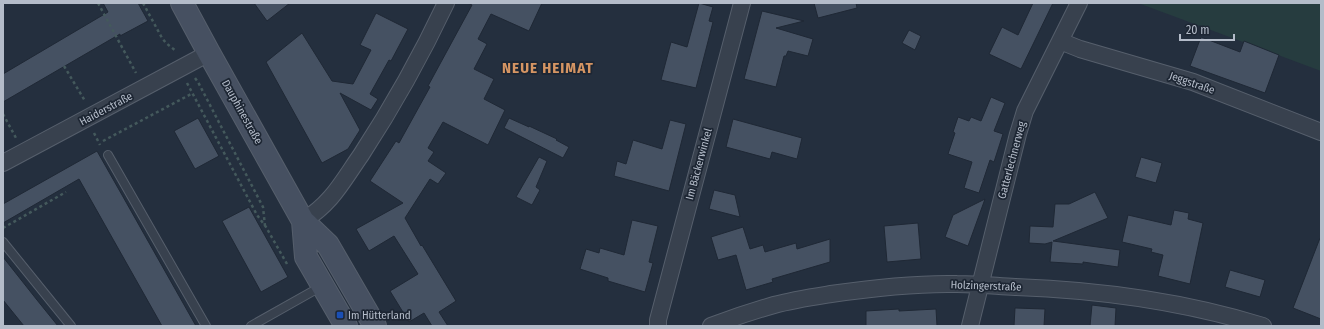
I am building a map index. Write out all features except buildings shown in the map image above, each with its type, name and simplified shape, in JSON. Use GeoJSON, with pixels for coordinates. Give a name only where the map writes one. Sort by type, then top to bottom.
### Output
{"type":"FeatureCollection","features":[{"type":"Feature","properties":{"kind":"main road","name":"Dauphinestraße"},"geometry":{"type":"LineString","coordinates":[[182,3],[303,221],[328,245],[375,326]]}},
{"type":"Feature","properties":{"kind":"main road","name":"Dauphinestraße"},"geometry":{"type":"LineString","coordinates":[[303,221],[306,258],[346,326]]}},
{"type":"Feature","properties":{"kind":"street"},"geometry":{"type":"LineString","coordinates":[[303,221],[322,208],[332,197],[381,125],[426,44],[446,3]]}},
{"type":"Feature","properties":{"kind":"street","name":"Im Bäckerwinkel"},"geometry":{"type":"LineString","coordinates":[[658,326],[658,320],[742,3]]}},
{"type":"Feature","properties":{"kind":"street","name":"Gatterlechnerweg"},"geometry":{"type":"LineString","coordinates":[[970,326],[1018,134],[1026,111],[1079,3]]}},
{"type":"Feature","properties":{"kind":"street","name":"Jeggstraße"},"geometry":{"type":"LineString","coordinates":[[1060,41],[1080,49],[1192,82],[1321,132]]}},
{"type":"Feature","properties":{"kind":"street","name":"Haiderstraße"},"geometry":{"type":"LineString","coordinates":[[3,163],[209,54]]}},
{"type":"Feature","properties":{"kind":"street","name":"Holzingerstraße"},"geometry":{"type":"LineString","coordinates":[[711,326],[775,304],[814,296],[855,290],[957,284],[1064,289],[1126,295],[1228,315],[1263,326]]}},
{"type":"Feature","properties":{"kind":"lane"},"geometry":{"type":"LineString","coordinates":[[108,155],[206,326]]}},
{"type":"Feature","properties":{"kind":"lane"},"geometry":{"type":"LineString","coordinates":[[3,242],[71,326]]}},
{"type":"Feature","properties":{"kind":"lane"},"geometry":{"type":"LineString","coordinates":[[251,326],[323,286]]}},
{"type":"Feature","properties":{"kind":"path"},"geometry":{"type":"LineString","coordinates":[[98,3],[136,73]]}},
{"type":"Feature","properties":{"kind":"path"},"geometry":{"type":"LineString","coordinates":[[143,3],[162,38],[176,51],[185,67],[198,82],[264,207],[266,227],[257,215],[186,80],[185,67]]}},
{"type":"Feature","properties":{"kind":"path"},"geometry":{"type":"LineString","coordinates":[[64,66],[85,101]]}},
{"type":"Feature","properties":{"kind":"path"},"geometry":{"type":"LineString","coordinates":[[103,141],[193,93]]}},
{"type":"Feature","properties":{"kind":"path"},"geometry":{"type":"LineString","coordinates":[[3,114],[17,138]]}},
{"type":"Feature","properties":{"kind":"path"},"geometry":{"type":"LineString","coordinates":[[86,119],[104,151],[108,155]]}},
{"type":"Feature","properties":{"kind":"path"},"geometry":{"type":"LineString","coordinates":[[3,228],[66,192]]}},
{"type":"Feature","properties":{"kind":"green space"},"geometry":{"type":"Polygon","coordinates":[[[1138,3],[1321,3],[1321,71],[1138,3]]]}},
{"type":"Feature","properties":{"kind":"place","name":"Im Hütterland"},"geometry":{"type":"Point","coordinates":[340,315]}},
{"type":"Feature","properties":{"kind":"district","name":"NEUE HEIMAT"},"geometry":{"type":"Point","coordinates":[548,68]}}]}
